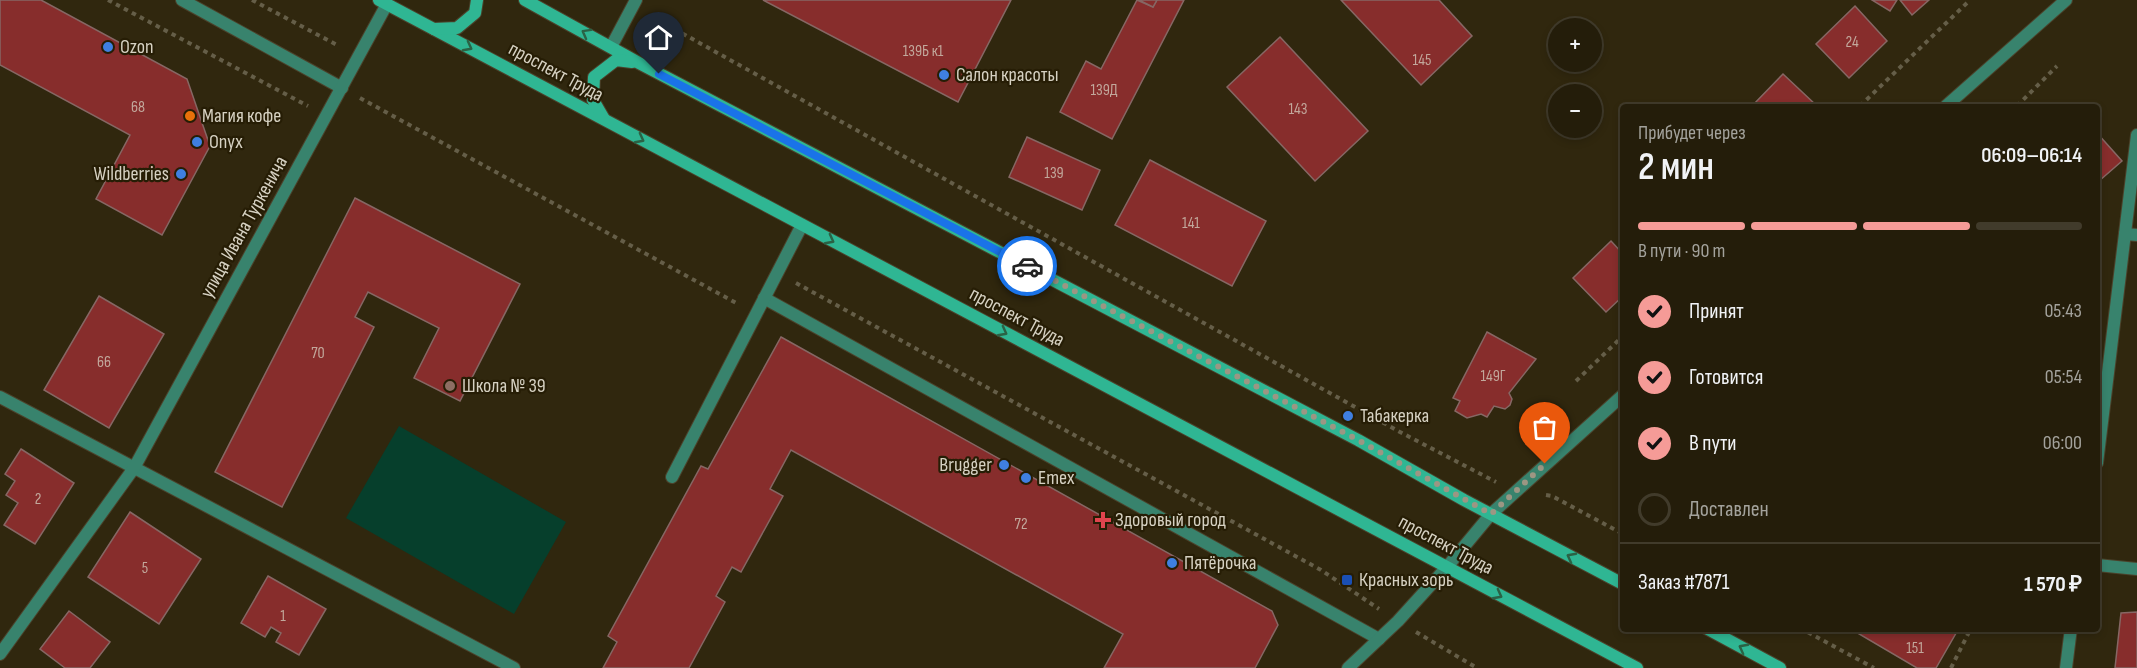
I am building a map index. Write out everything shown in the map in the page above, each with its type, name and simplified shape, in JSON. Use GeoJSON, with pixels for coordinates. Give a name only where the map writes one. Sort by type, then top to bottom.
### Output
{"type":"FeatureCollection","features":[{"type":"Feature","properties":{"kind":"main road"},"geometry":{"type":"LineString","coordinates":[[433,29],[456,28],[475,13],[477,0]]}},
{"type":"Feature","properties":{"kind":"main road"},"geometry":{"type":"LineString","coordinates":[[525,0],[639,63],[1358,440],[1620,582]]}},
{"type":"Feature","properties":{"kind":"main road","name":"проспект Труда"},"geometry":{"type":"LineString","coordinates":[[383,2],[1637,668]]}},
{"type":"Feature","properties":{"kind":"main road"},"geometry":{"type":"LineString","coordinates":[[604,120],[593,100],[594,77],[616,60],[639,63]]}},
{"type":"Feature","properties":{"kind":"main road"},"geometry":{"type":"LineString","coordinates":[[1713,632],[1780,668]]}},
{"type":"Feature","properties":{"kind":"street"},"geometry":{"type":"LineString","coordinates":[[182,0],[342,88]]}},
{"type":"Feature","properties":{"kind":"street"},"geometry":{"type":"LineString","coordinates":[[1948,104],[2066,0]]}},
{"type":"Feature","properties":{"kind":"street","name":"улица Ивана Туркенича"},"geometry":{"type":"LineString","coordinates":[[0,654],[134,468],[359,57],[383,2]]}},
{"type":"Feature","properties":{"kind":"street"},"geometry":{"type":"LineString","coordinates":[[611,47],[634,3]]}},
{"type":"Feature","properties":{"kind":"street"},"geometry":{"type":"LineString","coordinates":[[2100,432],[2131,235],[2137,135]]}},
{"type":"Feature","properties":{"kind":"street"},"geometry":{"type":"LineString","coordinates":[[672,477],[802,225]]}},
{"type":"Feature","properties":{"kind":"street"},"geometry":{"type":"LineString","coordinates":[[764,298],[1379,639]]}},
{"type":"Feature","properties":{"kind":"street"},"geometry":{"type":"LineString","coordinates":[[0,397],[514,668]]}},
{"type":"Feature","properties":{"kind":"street"},"geometry":{"type":"LineString","coordinates":[[1347,668],[1398,621],[1491,514],[1620,397]]}},
{"type":"Feature","properties":{"kind":"street"},"geometry":{"type":"LineString","coordinates":[[2100,565],[2137,569]]}},
{"type":"Feature","properties":{"kind":"street"},"geometry":{"type":"LineString","coordinates":[[2066,668],[2070,632]]}},
{"type":"Feature","properties":{"kind":"path"},"geometry":{"type":"LineString","coordinates":[[108,0],[327,116]]}},
{"type":"Feature","properties":{"kind":"path"},"geometry":{"type":"LineString","coordinates":[[252,0],[359,57]]}},
{"type":"Feature","properties":{"kind":"path"},"geometry":{"type":"LineString","coordinates":[[1862,104],[1970,0]]}},
{"type":"Feature","properties":{"kind":"path"},"geometry":{"type":"LineString","coordinates":[[634,3],[1400,432],[1515,491],[1552,496],[1620,532]]}},
{"type":"Feature","properties":{"kind":"path"},"geometry":{"type":"LineString","coordinates":[[2020,104],[2057,66]]}},
{"type":"Feature","properties":{"kind":"path"},"geometry":{"type":"LineString","coordinates":[[1576,381],[1620,339]]}},
{"type":"Feature","properties":{"kind":"path"},"geometry":{"type":"LineString","coordinates":[[1398,621],[1477,668]]}},
{"type":"Feature","properties":{"kind":"path"},"geometry":{"type":"LineString","coordinates":[[1807,632],[1874,668]]}},
{"type":"Feature","properties":{"kind":"path"},"geometry":{"type":"LineString","coordinates":[[1951,668],[1969,632]]}},
{"type":"Feature","properties":{"kind":"green space"},"geometry":{"type":"Polygon","coordinates":[[[399,426],[566,522],[514,614],[346,518],[399,426]]]}},
{"type":"Feature","properties":{"kind":"building"},"geometry":{"type":"Polygon","coordinates":[[[0,0],[41,0],[187,79],[210,146],[162,235],[96,199],[130,135],[0,65],[0,0]]]}},
{"type":"Feature","properties":{"kind":"building"},"geometry":{"type":"Polygon","coordinates":[[[763,0],[1011,0],[958,102],[763,0]]]}},
{"type":"Feature","properties":{"kind":"building"},"geometry":{"type":"Polygon","coordinates":[[[1137,0],[1153,7],[1157,0],[1184,0],[1112,139],[1060,112],[1086,61],[1101,69],[1137,0]]]}},
{"type":"Feature","properties":{"kind":"building"},"geometry":{"type":"Polygon","coordinates":[[[1139,0],[1157,0],[1153,7],[1139,0]]]}},
{"type":"Feature","properties":{"kind":"building"},"geometry":{"type":"Polygon","coordinates":[[[1341,0],[1439,0],[1472,36],[1421,85],[1341,0]]]}},
{"type":"Feature","properties":{"kind":"building"},"geometry":{"type":"Polygon","coordinates":[[[1872,0],[1897,0],[1890,11],[1872,0]]]}},
{"type":"Feature","properties":{"kind":"building"},"geometry":{"type":"Polygon","coordinates":[[[1900,0],[1929,0],[1912,15],[1900,0]]]}},
{"type":"Feature","properties":{"kind":"building"},"geometry":{"type":"Polygon","coordinates":[[[1855,6],[1887,41],[1849,78],[1816,44],[1855,6]]]}},
{"type":"Feature","properties":{"kind":"building"},"geometry":{"type":"Polygon","coordinates":[[[1280,37],[1368,131],[1315,181],[1227,87],[1280,37]]]}},
{"type":"Feature","properties":{"kind":"building"},"geometry":{"type":"Polygon","coordinates":[[[1783,74],[1815,104],[1754,104],[1783,74]]]}},
{"type":"Feature","properties":{"kind":"building"},"geometry":{"type":"Polygon","coordinates":[[[2100,136],[2122,161],[2100,180],[2100,136]]]}},
{"type":"Feature","properties":{"kind":"building"},"geometry":{"type":"Polygon","coordinates":[[[1027,137],[1100,170],[1082,210],[1009,177],[1027,137]]]}},
{"type":"Feature","properties":{"kind":"building"},"geometry":{"type":"Polygon","coordinates":[[[1150,160],[1266,221],[1232,286],[1115,225],[1150,160]]]}},
{"type":"Feature","properties":{"kind":"building"},"geometry":{"type":"Polygon","coordinates":[[[355,198],[520,284],[460,401],[414,378],[439,328],[368,292],[355,317],[374,327],[282,507],[215,472],[355,198]]]}},
{"type":"Feature","properties":{"kind":"building"},"geometry":{"type":"Polygon","coordinates":[[[1611,241],[1620,251],[1620,299],[1606,312],[1573,278],[1611,241]]]}},
{"type":"Feature","properties":{"kind":"building"},"geometry":{"type":"Polygon","coordinates":[[[99,296],[164,334],[109,428],[44,390],[99,296]]]}},
{"type":"Feature","properties":{"kind":"building"},"geometry":{"type":"Polygon","coordinates":[[[1487,332],[1536,359],[1509,393],[1512,399],[1510,405],[1505,409],[1494,406],[1487,417],[1481,414],[1467,418],[1455,411],[1460,401],[1453,398],[1487,332]]]}},
{"type":"Feature","properties":{"kind":"building"},"geometry":{"type":"Polygon","coordinates":[[[781,337],[1272,611],[1278,625],[1255,668],[1104,668],[1123,634],[791,450],[770,489],[783,496],[741,572],[732,567],[716,596],[725,602],[689,668],[603,668],[617,642],[608,636],[701,466],[708,469],[781,337]]]}},
{"type":"Feature","properties":{"kind":"building"},"geometry":{"type":"Polygon","coordinates":[[[21,449],[74,483],[35,544],[4,525],[18,503],[6,495],[15,481],[5,474],[21,449]]]}},
{"type":"Feature","properties":{"kind":"building"},"geometry":{"type":"Polygon","coordinates":[[[130,512],[201,559],[159,624],[88,577],[130,512]]]}},
{"type":"Feature","properties":{"kind":"building"},"geometry":{"type":"Polygon","coordinates":[[[268,576],[326,609],[299,655],[276,642],[281,633],[271,627],[265,637],[241,623],[268,576]]]}},
{"type":"Feature","properties":{"kind":"building"},"geometry":{"type":"Polygon","coordinates":[[[69,611],[110,642],[90,668],[65,668],[40,649],[69,611]]]}},
{"type":"Feature","properties":{"kind":"building"},"geometry":{"type":"Polygon","coordinates":[[[2137,612],[2137,668],[2115,668],[2121,613],[2137,612]]]}},
{"type":"Feature","properties":{"kind":"building"},"geometry":{"type":"Polygon","coordinates":[[[1856,632],[1957,632],[1936,668],[1917,668],[1856,632]]]}},
{"type":"Feature","properties":{"kind":"way so far"},"geometry":{"type":"LineString","coordinates":[[1027,266],[1358,440],[1491,514],[1545,464]]}},
{"type":"Feature","properties":{"kind":"place","name":"Ozon"},"geometry":{"type":"Point","coordinates":[108,47]}},
{"type":"Feature","properties":{"kind":"place","name":"Салон красоты"},"geometry":{"type":"Point","coordinates":[944,75]}},
{"type":"Feature","properties":{"kind":"place","name":"Магия кофе"},"geometry":{"type":"Point","coordinates":[190,116]}},
{"type":"Feature","properties":{"kind":"place","name":"Onyx"},"geometry":{"type":"Point","coordinates":[197,142]}},
{"type":"Feature","properties":{"kind":"place","name":"Wildberries"},"geometry":{"type":"Point","coordinates":[181,174]}},
{"type":"Feature","properties":{"kind":"place","name":"Школа № 39"},"geometry":{"type":"Point","coordinates":[450,386]}},
{"type":"Feature","properties":{"kind":"place","name":"Табакерка"},"geometry":{"type":"Point","coordinates":[1348,416]}},
{"type":"Feature","properties":{"kind":"place","name":"Brugger"},"geometry":{"type":"Point","coordinates":[1004,465]}},
{"type":"Feature","properties":{"kind":"place","name":"Emex"},"geometry":{"type":"Point","coordinates":[1026,478]}},
{"type":"Feature","properties":{"kind":"place","name":"Здоровый город"},"geometry":{"type":"Point","coordinates":[1103,520]}},
{"type":"Feature","properties":{"kind":"place","name":"Пятёрочка"},"geometry":{"type":"Point","coordinates":[1172,563]}},
{"type":"Feature","properties":{"kind":"place","name":"Красных зорь"},"geometry":{"type":"Point","coordinates":[1347,580]}},
{"type":"Feature","properties":{"kind":"route"},"geometry":{"type":"LineString","coordinates":[[659,74],[1027,266]]}}]}
